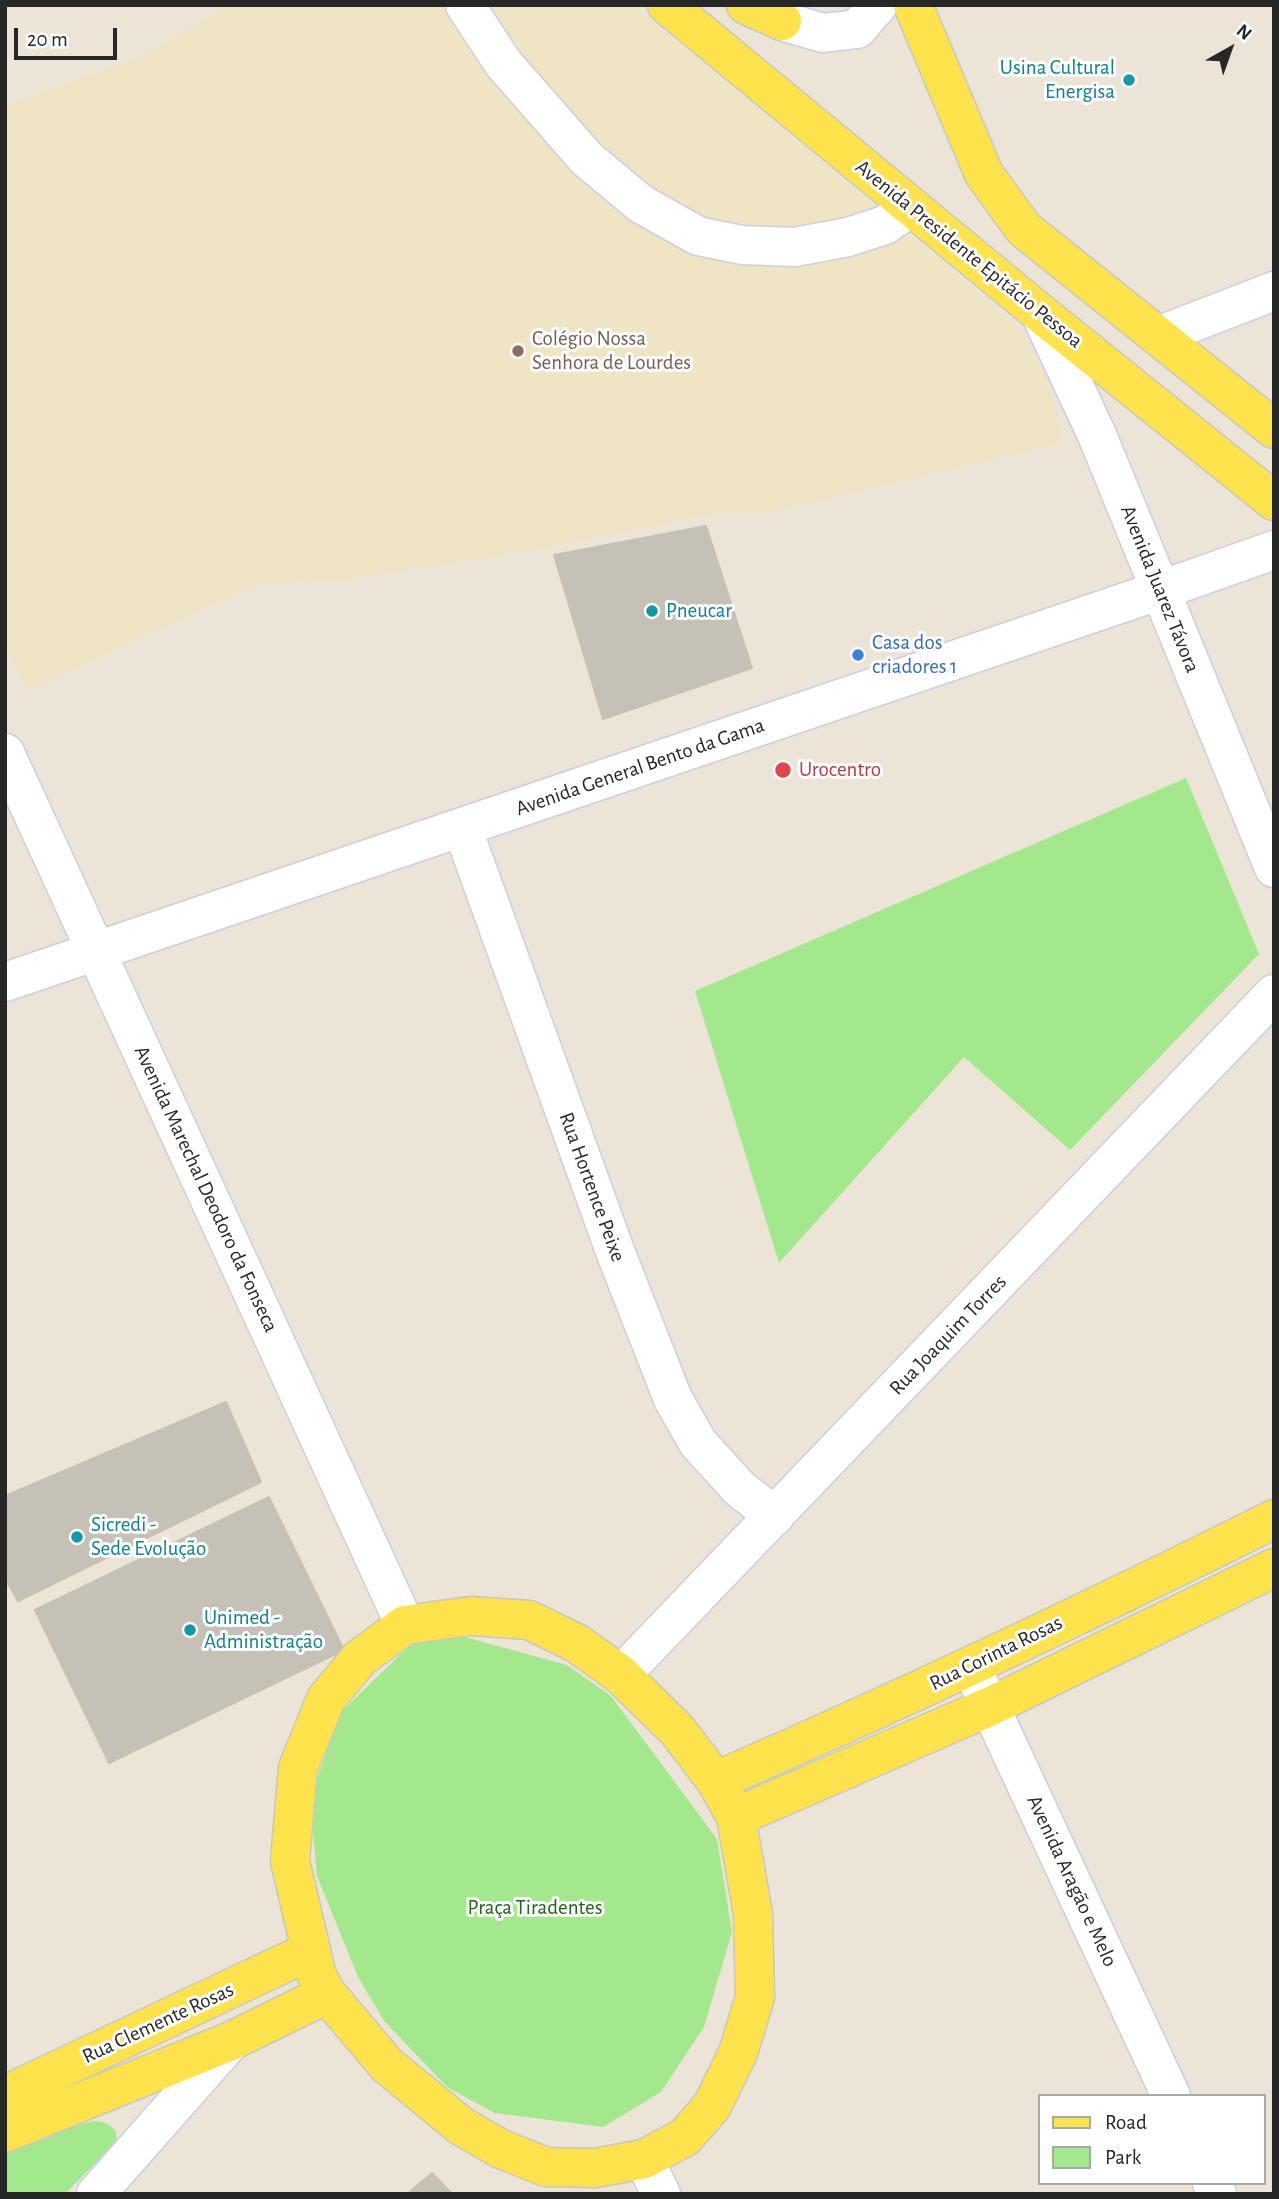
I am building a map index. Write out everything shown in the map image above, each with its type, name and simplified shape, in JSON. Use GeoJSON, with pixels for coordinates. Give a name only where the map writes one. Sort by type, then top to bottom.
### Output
{"type":"FeatureCollection","features":[{"type":"Feature","properties":{"kind":"main road","name":"Avenida Presidente Epitácio Pessoa"},"geometry":{"type":"LineString","coordinates":[[667,5],[1040,313],[1274,501]]}},
{"type":"Feature","properties":{"kind":"main road"},"geometry":{"type":"LineString","coordinates":[[746,5],[773,13]]}},
{"type":"Feature","properties":{"kind":"main road"},"geometry":{"type":"LineString","coordinates":[[913,5],[985,174],[1024,229],[1274,429]]}},
{"type":"Feature","properties":{"kind":"main road","name":"Rua Corinta Rosas"},"geometry":{"type":"LineString","coordinates":[[716,1782],[971,1666],[1274,1519]]}},
{"type":"Feature","properties":{"kind":"main road","name":"Rua Corinta Rosas"},"geometry":{"type":"LineString","coordinates":[[736,1817],[990,1706],[1274,1569]]}},
{"type":"Feature","properties":{"kind":"main road"},"geometry":{"type":"LineString","coordinates":[[471,1616],[529,1619],[578,1644],[621,1675],[677,1730],[716,1782],[736,1817],[753,1914],[755,1997],[738,2053],[712,2106],[685,2137],[644,2158],[595,2168],[545,2167],[501,2149],[461,2126],[387,2065],[327,1994],[317,1976],[310,1951],[290,1861],[298,1768],[326,1699],[360,1658],[405,1625],[471,1616]]}},
{"type":"Feature","properties":{"kind":"main road","name":"Rua Clemente Rosas"},"geometry":{"type":"LineString","coordinates":[[5,2095],[310,1951]]}},
{"type":"Feature","properties":{"kind":"main road","name":"Rua Clemente Rosas"},"geometry":{"type":"LineString","coordinates":[[5,2133],[231,2041],[327,1994]]}},
{"type":"Feature","properties":{"kind":"street"},"geometry":{"type":"LineString","coordinates":[[466,5],[503,63],[587,159],[641,204],[698,236],[742,245],[795,247],[848,237],[885,225],[911,207]]}},
{"type":"Feature","properties":{"kind":"street"},"geometry":{"type":"LineString","coordinates":[[773,13],[823,33],[857,29],[877,5]]}},
{"type":"Feature","properties":{"kind":"street"},"geometry":{"type":"LineString","coordinates":[[1158,336],[1274,291]]}},
{"type":"Feature","properties":{"kind":"street","name":"Avenida Juarez Távora"},"geometry":{"type":"LineString","coordinates":[[1040,313],[1097,435],[1274,869]]}},
{"type":"Feature","properties":{"kind":"street","name":"Avenida General Bento da Gama"},"geometry":{"type":"LineString","coordinates":[[5,982],[1274,550]]}},
{"type":"Feature","properties":{"kind":"street","name":"Avenida Marechal Deodoro da Fonseca"},"geometry":{"type":"LineString","coordinates":[[5,753],[405,1625]]}},
{"type":"Feature","properties":{"kind":"street","name":"Rua Hortence Peixe"},"geometry":{"type":"LineString","coordinates":[[463,827],[610,1239],[673,1399],[698,1443],[740,1489],[775,1516]]}},
{"type":"Feature","properties":{"kind":"street","name":"Rua Joaquim Torres"},"geometry":{"type":"LineString","coordinates":[[621,1675],[1274,994]]}},
{"type":"Feature","properties":{"kind":"street","name":"Avenida Aragão e Melo"},"geometry":{"type":"LineString","coordinates":[[971,1666],[1170,2094]]}},
{"type":"Feature","properties":{"kind":"street","name":"Rua Clemente Rosas"},"geometry":{"type":"LineString","coordinates":[[96,2194],[231,2041]]}},
{"type":"Feature","properties":{"kind":"street"},"geometry":{"type":"LineString","coordinates":[[644,2158],[661,2194]]}},
{"type":"Feature","properties":{"kind":"shaded area","name":"Colégio Nossa Senhora de Lourdes"},"geometry":{"type":"Polygon","coordinates":[[[228,5],[632,5],[895,222],[1015,325],[1045,377],[1056,411],[1061,443],[771,512],[704,515],[523,552],[338,581],[262,582],[27,690],[5,645],[5,106],[144,56],[228,5]]]}},
{"type":"Feature","properties":{"kind":"green space"},"geometry":{"type":"Polygon","coordinates":[[[1186,778],[1259,954],[1070,1150],[964,1057],[779,1263],[695,991],[1186,778]]]}},
{"type":"Feature","properties":{"kind":"green space","name":"Praça Tiradentes"},"geometry":{"type":"Polygon","coordinates":[[[465,1637],[567,1665],[611,1696],[717,1839],[732,1932],[704,2027],[661,2092],[603,2127],[495,2113],[447,2087],[385,2022],[358,1977],[317,1876],[310,1800],[340,1713],[414,1641],[465,1637]]]}},
{"type":"Feature","properties":{"kind":"green space"},"geometry":{"type":"Polygon","coordinates":[[[94,2121],[104,2122],[116,2131],[117,2141],[65,2194],[5,2194],[5,2154],[94,2121]]]}},
{"type":"Feature","properties":{"kind":"building","name":"Pneucar"},"geometry":{"type":"Polygon","coordinates":[[[706,526],[752,668],[603,719],[554,555],[706,526]]]}},
{"type":"Feature","properties":{"kind":"building","name":"Sicredi - Sede Evolução"},"geometry":{"type":"Polygon","coordinates":[[[226,1402],[261,1482],[18,1601],[5,1578],[5,1496],[226,1402]]]}},
{"type":"Feature","properties":{"kind":"building","name":"Unimed - Administração"},"geometry":{"type":"Polygon","coordinates":[[[269,1497],[344,1650],[109,1763],[35,1610],[269,1497]]]}},
{"type":"Feature","properties":{"kind":"building"},"geometry":{"type":"Polygon","coordinates":[[[432,2173],[452,2194],[407,2194],[432,2173]]]}},
{"type":"Feature","properties":{"kind":"place","name":"Usina Cultural Energisa"},"geometry":{"type":"Point","coordinates":[1129,80]}},
{"type":"Feature","properties":{"kind":"place","name":"Colégio Nossa Senhora de Lourdes"},"geometry":{"type":"Point","coordinates":[518,351]}},
{"type":"Feature","properties":{"kind":"place","name":"Pneucar"},"geometry":{"type":"Point","coordinates":[652,611]}},
{"type":"Feature","properties":{"kind":"place","name":"Casa dos criadores 1"},"geometry":{"type":"Point","coordinates":[858,655]}},
{"type":"Feature","properties":{"kind":"place","name":"Urocentro"},"geometry":{"type":"Point","coordinates":[783,770]}},
{"type":"Feature","properties":{"kind":"place","name":"Sicredi - Sede Evolução"},"geometry":{"type":"Point","coordinates":[77,1537]}},
{"type":"Feature","properties":{"kind":"place","name":"Unimed - Administração"},"geometry":{"type":"Point","coordinates":[190,1630]}}]}
